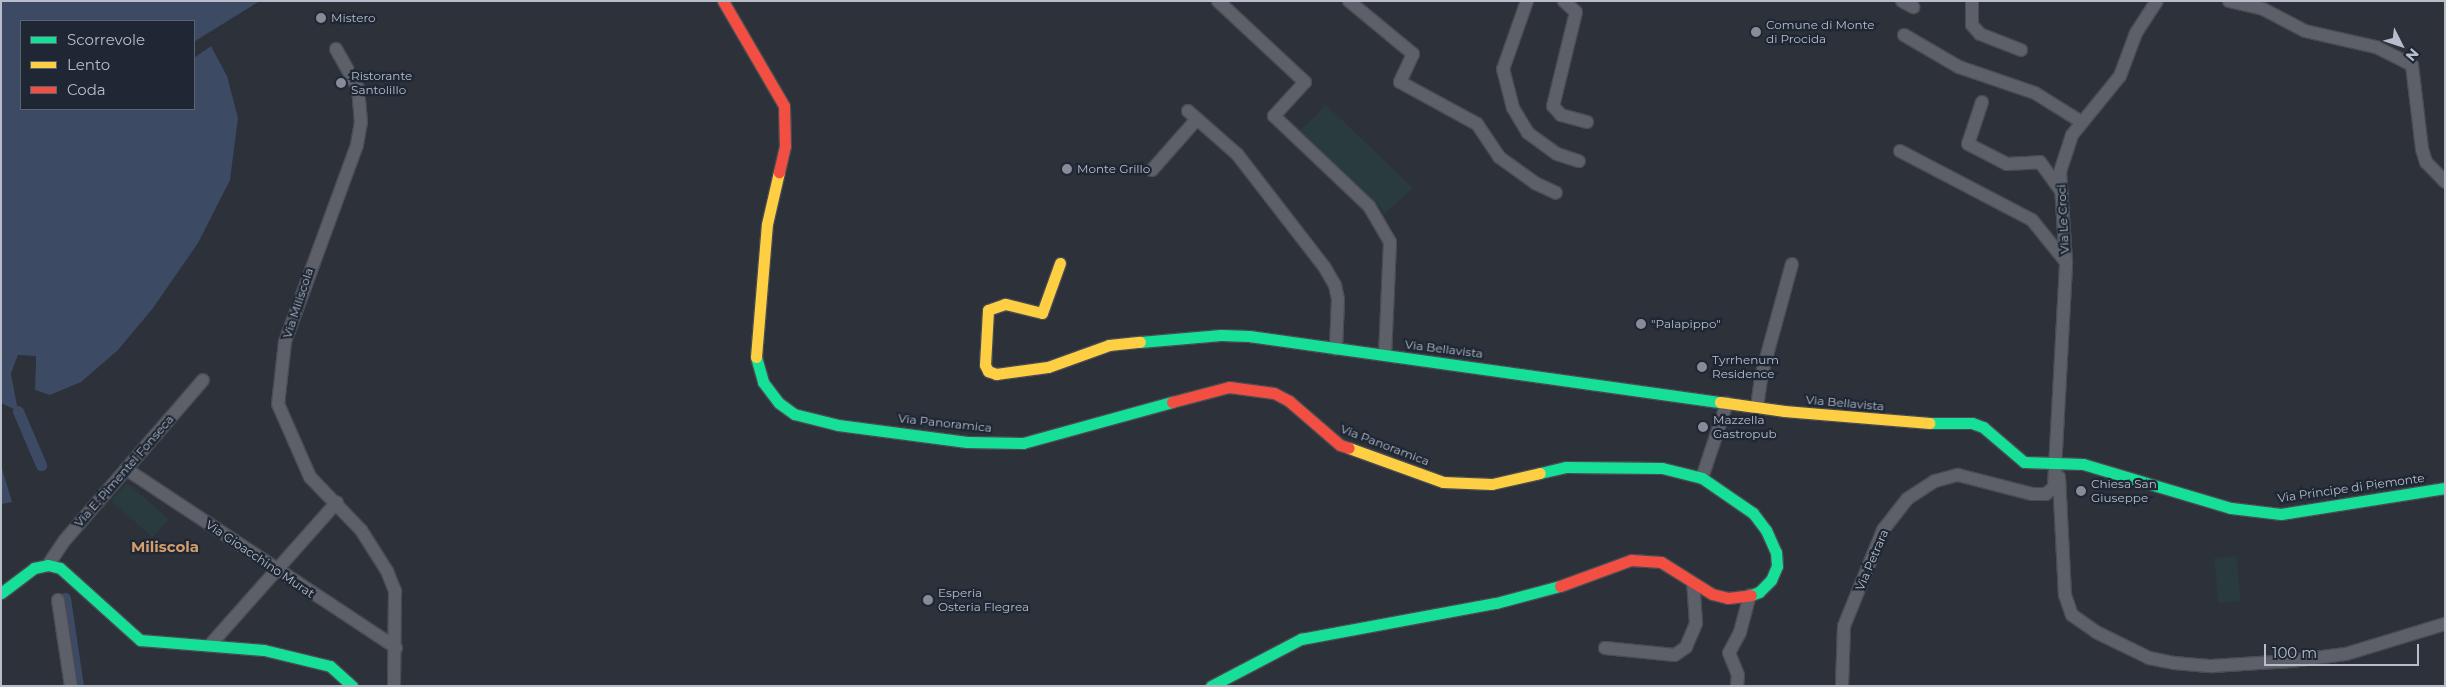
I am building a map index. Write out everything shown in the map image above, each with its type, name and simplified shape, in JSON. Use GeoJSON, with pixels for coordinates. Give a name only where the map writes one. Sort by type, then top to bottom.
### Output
{"type":"FeatureCollection","features":[{"type":"Feature","properties":{"kind":"street","name":"Via Panoramica"},"geometry":{"type":"LineString","coordinates":[[723,1],[784,106],[785,146],[767,224],[756,360],[762,382],[779,404],[794,414],[838,424],[967,442],[1023,443],[1220,390],[1248,387],[1274,393],[1289,401],[1340,445],[1443,482],[1492,484],[1566,467],[1662,468],[1702,478],[1727,492],[1753,514],[1766,530],[1776,552],[1776,566],[1771,580],[1759,592],[1750,595]]}},
{"type":"Feature","properties":{"kind":"street"},"geometry":{"type":"LineString","coordinates":[[1218,1],[1305,82],[1274,116],[1369,206],[1390,242],[1385,355]]}},
{"type":"Feature","properties":{"kind":"street"},"geometry":{"type":"LineString","coordinates":[[1349,1],[1413,54],[1400,82],[1477,124],[1499,157],[1535,183],[1556,192]]}},
{"type":"Feature","properties":{"kind":"street"},"geometry":{"type":"LineString","coordinates":[[1527,1],[1503,69],[1513,108],[1528,133],[1557,154],[1579,162]]}},
{"type":"Feature","properties":{"kind":"street"},"geometry":{"type":"LineString","coordinates":[[1564,1],[1576,12],[1553,106],[1561,115],[1587,122]]}},
{"type":"Feature","properties":{"kind":"street"},"geometry":{"type":"LineString","coordinates":[[1972,1],[1972,25],[1980,34],[2021,50]]}},
{"type":"Feature","properties":{"kind":"street"},"geometry":{"type":"LineString","coordinates":[[2229,1],[2264,9],[2305,31],[2376,47],[2412,65],[2422,149],[2426,162],[2445,182]]}},
{"type":"Feature","properties":{"kind":"street","name":"Via Le Croci"},"geometry":{"type":"LineString","coordinates":[[2057,464],[2066,262],[2060,172],[2072,135],[2080,121],[2120,76],[2136,32],[2155,2]]}},
{"type":"Feature","properties":{"kind":"street"},"geometry":{"type":"LineString","coordinates":[[1904,36],[1959,68],[2035,93],[2080,121]]}},
{"type":"Feature","properties":{"kind":"street","name":"Via Miliscola"},"geometry":{"type":"LineString","coordinates":[[336,49],[358,88],[361,122],[357,144],[285,342],[278,404],[310,477],[337,502],[377,550],[388,571],[395,591],[396,648],[394,686]]}},
{"type":"Feature","properties":{"kind":"street"},"geometry":{"type":"LineString","coordinates":[[1982,102],[1968,144],[2007,164],[2040,162],[2062,192]]}},
{"type":"Feature","properties":{"kind":"street"},"geometry":{"type":"LineString","coordinates":[[1152,170],[1192,115],[1237,154],[1325,268],[1335,285],[1338,299],[1336,349]]}},
{"type":"Feature","properties":{"kind":"street"},"geometry":{"type":"LineString","coordinates":[[1900,151],[2032,220],[2066,262]]}},
{"type":"Feature","properties":{"kind":"street","name":"Via Bellavista"},"geometry":{"type":"LineString","coordinates":[[1060,263],[1042,313],[1005,304],[988,310],[985,365],[988,371],[996,374],[1048,367],[1109,345],[1221,335],[1638,388],[1727,404],[1907,422],[1972,423],[1982,427],[2024,462],[2057,464]]}},
{"type":"Feature","properties":{"kind":"street"},"geometry":{"type":"LineString","coordinates":[[1757,407],[1761,377],[1792,264]]}},
{"type":"Feature","properties":{"kind":"street","name":"Via E. Pimentel Fonseca"},"geometry":{"type":"LineString","coordinates":[[48,565],[126,469],[203,380]]}},
{"type":"Feature","properties":{"kind":"street"},"geometry":{"type":"LineString","coordinates":[[1702,478],[1727,404]]}},
{"type":"Feature","properties":{"kind":"street"},"geometry":{"type":"LineString","coordinates":[[2057,464],[2062,502],[2065,594],[2072,615],[2096,632],[2149,658],[2174,664],[2212,666],[2291,661],[2346,654],[2445,624]]}},
{"type":"Feature","properties":{"kind":"street","name":"Via Principe di Piemonte"},"geometry":{"type":"LineString","coordinates":[[2057,464],[2083,464],[2231,508],[2282,514],[2445,488]]}},
{"type":"Feature","properties":{"kind":"street","name":"Via Petrara"},"geometry":{"type":"LineString","coordinates":[[1842,686],[1844,626],[1883,530],[1906,499],[1935,481],[1958,476],[2046,494],[2054,487],[2057,464]]}},
{"type":"Feature","properties":{"kind":"street","name":"Via Gioacchino Murat"},"geometry":{"type":"LineString","coordinates":[[126,469],[396,648]]}},
{"type":"Feature","properties":{"kind":"street"},"geometry":{"type":"LineString","coordinates":[[210,645],[337,502]]}},
{"type":"Feature","properties":{"kind":"street"},"geometry":{"type":"LineString","coordinates":[[1211,686],[1301,639],[1496,603],[1576,582],[1632,560],[1661,562],[1693,584],[1728,598],[1750,595],[1740,632],[1729,653],[1738,675],[1737,686]]}},
{"type":"Feature","properties":{"kind":"street"},"geometry":{"type":"LineString","coordinates":[[1,594],[23,574],[48,565],[71,576],[140,640],[264,650],[330,666],[352,686]]}},
{"type":"Feature","properties":{"kind":"street"},"geometry":{"type":"LineString","coordinates":[[1605,648],[1675,655],[1686,647],[1696,623],[1693,584]]}},
{"type":"Feature","properties":{"kind":"street"},"geometry":{"type":"LineString","coordinates":[[58,600],[71,686]]}},
{"type":"Feature","properties":{"kind":"shaded area"},"geometry":{"type":"Polygon","coordinates":[[[1326,105],[1413,188],[1384,214],[1380,206],[1299,132],[1326,105]]]}},
{"type":"Feature","properties":{"kind":"shaded area"},"geometry":{"type":"Polygon","coordinates":[[[127,483],[169,519],[153,537],[111,501],[127,483]]]}},
{"type":"Feature","properties":{"kind":"shaded area"},"geometry":{"type":"Polygon","coordinates":[[[2236,556],[2241,601],[2219,603],[2214,558],[2236,556]]]}},
{"type":"Feature","properties":{"kind":"water"},"geometry":{"type":"Polygon","coordinates":[[[1,1],[260,1],[195,41],[195,20],[20,20],[20,110],[195,110],[195,57],[211,46],[227,76],[238,118],[230,180],[198,243],[153,308],[118,350],[81,382],[50,395],[35,390],[36,357],[18,355],[11,374],[18,411],[1,403],[1,1]]]}},
{"type":"Feature","properties":{"kind":"water"},"geometry":{"type":"Polygon","coordinates":[[[1,465],[12,502],[1,504],[1,465]]]}},
{"type":"Feature","properties":{"kind":"pier"},"geometry":{"type":"Polygon","coordinates":[[[260,1],[261,4],[195,44],[195,41],[260,1]]]}},
{"type":"Feature","properties":{"kind":"pier"},"geometry":{"type":"Polygon","coordinates":[[[18,355],[36,356],[35,376],[33,377],[33,359],[19,358],[13,383],[11,374],[18,355]]]}},
{"type":"Feature","properties":{"kind":"waterway"},"geometry":{"type":"LineString","coordinates":[[18,411],[41,465]]}},
{"type":"Feature","properties":{"kind":"waterway"},"geometry":{"type":"LineString","coordinates":[[65,598],[78,686]]}},
{"type":"Feature","properties":{"kind":"traffic: fast"},"geometry":{"type":"LineString","coordinates":[[1140,342],[1221,335],[1249,336],[1720,402]]}},
{"type":"Feature","properties":{"kind":"traffic: fast"},"geometry":{"type":"LineString","coordinates":[[756,357],[763,382],[779,403],[794,414],[838,425],[967,442],[1023,443],[1172,402]]}},
{"type":"Feature","properties":{"kind":"traffic: fast"},"geometry":{"type":"LineString","coordinates":[[1930,423],[1972,423],[1983,427],[2024,462],[2083,464],[2231,508],[2281,514],[2445,488]]}},
{"type":"Feature","properties":{"kind":"traffic: fast"},"geometry":{"type":"LineString","coordinates":[[1540,473],[1566,467],[1662,468],[1702,478],[1753,513],[1766,530],[1776,552],[1777,566],[1771,580],[1759,592],[1751,595]]}},
{"type":"Feature","properties":{"kind":"traffic: fast"},"geometry":{"type":"LineString","coordinates":[[1,593],[34,568],[48,565],[60,568],[140,640],[264,650],[330,666],[352,686]]}},
{"type":"Feature","properties":{"kind":"traffic: fast"},"geometry":{"type":"LineString","coordinates":[[1211,686],[1301,639],[1496,603],[1560,586]]}},
{"type":"Feature","properties":{"kind":"traffic: slow"},"geometry":{"type":"LineString","coordinates":[[756,357],[767,224],[779,172]]}},
{"type":"Feature","properties":{"kind":"traffic: slow"},"geometry":{"type":"LineString","coordinates":[[1060,263],[1042,313],[1005,304],[988,310],[985,365],[988,371],[996,374],[1048,367],[1109,345],[1140,342]]}},
{"type":"Feature","properties":{"kind":"traffic: slow"},"geometry":{"type":"LineString","coordinates":[[1720,402],[1784,411],[1930,423]]}},
{"type":"Feature","properties":{"kind":"traffic: slow"},"geometry":{"type":"LineString","coordinates":[[1349,448],[1443,482],[1492,484],[1540,473]]}},
{"type":"Feature","properties":{"kind":"traffic: jam"},"geometry":{"type":"LineString","coordinates":[[723,1],[784,106],[785,146],[779,172]]}},
{"type":"Feature","properties":{"kind":"traffic: jam"},"geometry":{"type":"LineString","coordinates":[[1172,402],[1229,387],[1274,393],[1289,401],[1340,445],[1349,448]]}},
{"type":"Feature","properties":{"kind":"traffic: jam"},"geometry":{"type":"LineString","coordinates":[[1560,586],[1631,560],[1661,562],[1712,594],[1728,598],[1751,595]]}},
{"type":"Feature","properties":{"kind":"place","name":"Mistero"},"geometry":{"type":"Point","coordinates":[321,18]}},
{"type":"Feature","properties":{"kind":"place","name":"Comune di Monte di Procida"},"geometry":{"type":"Point","coordinates":[1756,32]}},
{"type":"Feature","properties":{"kind":"place","name":"Ristorante Santolillo"},"geometry":{"type":"Point","coordinates":[341,83]}},
{"type":"Feature","properties":{"kind":"place","name":"Monte Grillo"},"geometry":{"type":"Point","coordinates":[1067,169]}},
{"type":"Feature","properties":{"kind":"place","name":"\"Palapippo\""},"geometry":{"type":"Point","coordinates":[1641,324]}},
{"type":"Feature","properties":{"kind":"place","name":"Tyrrhenum Residence"},"geometry":{"type":"Point","coordinates":[1702,367]}},
{"type":"Feature","properties":{"kind":"place","name":"Mazzella Gastropub"},"geometry":{"type":"Point","coordinates":[1703,427]}},
{"type":"Feature","properties":{"kind":"place","name":"Chiesa San Giuseppe"},"geometry":{"type":"Point","coordinates":[2081,491]}},
{"type":"Feature","properties":{"kind":"place","name":"Esperia Osteria Flegrea"},"geometry":{"type":"Point","coordinates":[928,600]}},
{"type":"Feature","properties":{"kind":"district","name":"Miliscola"},"geometry":{"type":"Point","coordinates":[165,547]}}]}
